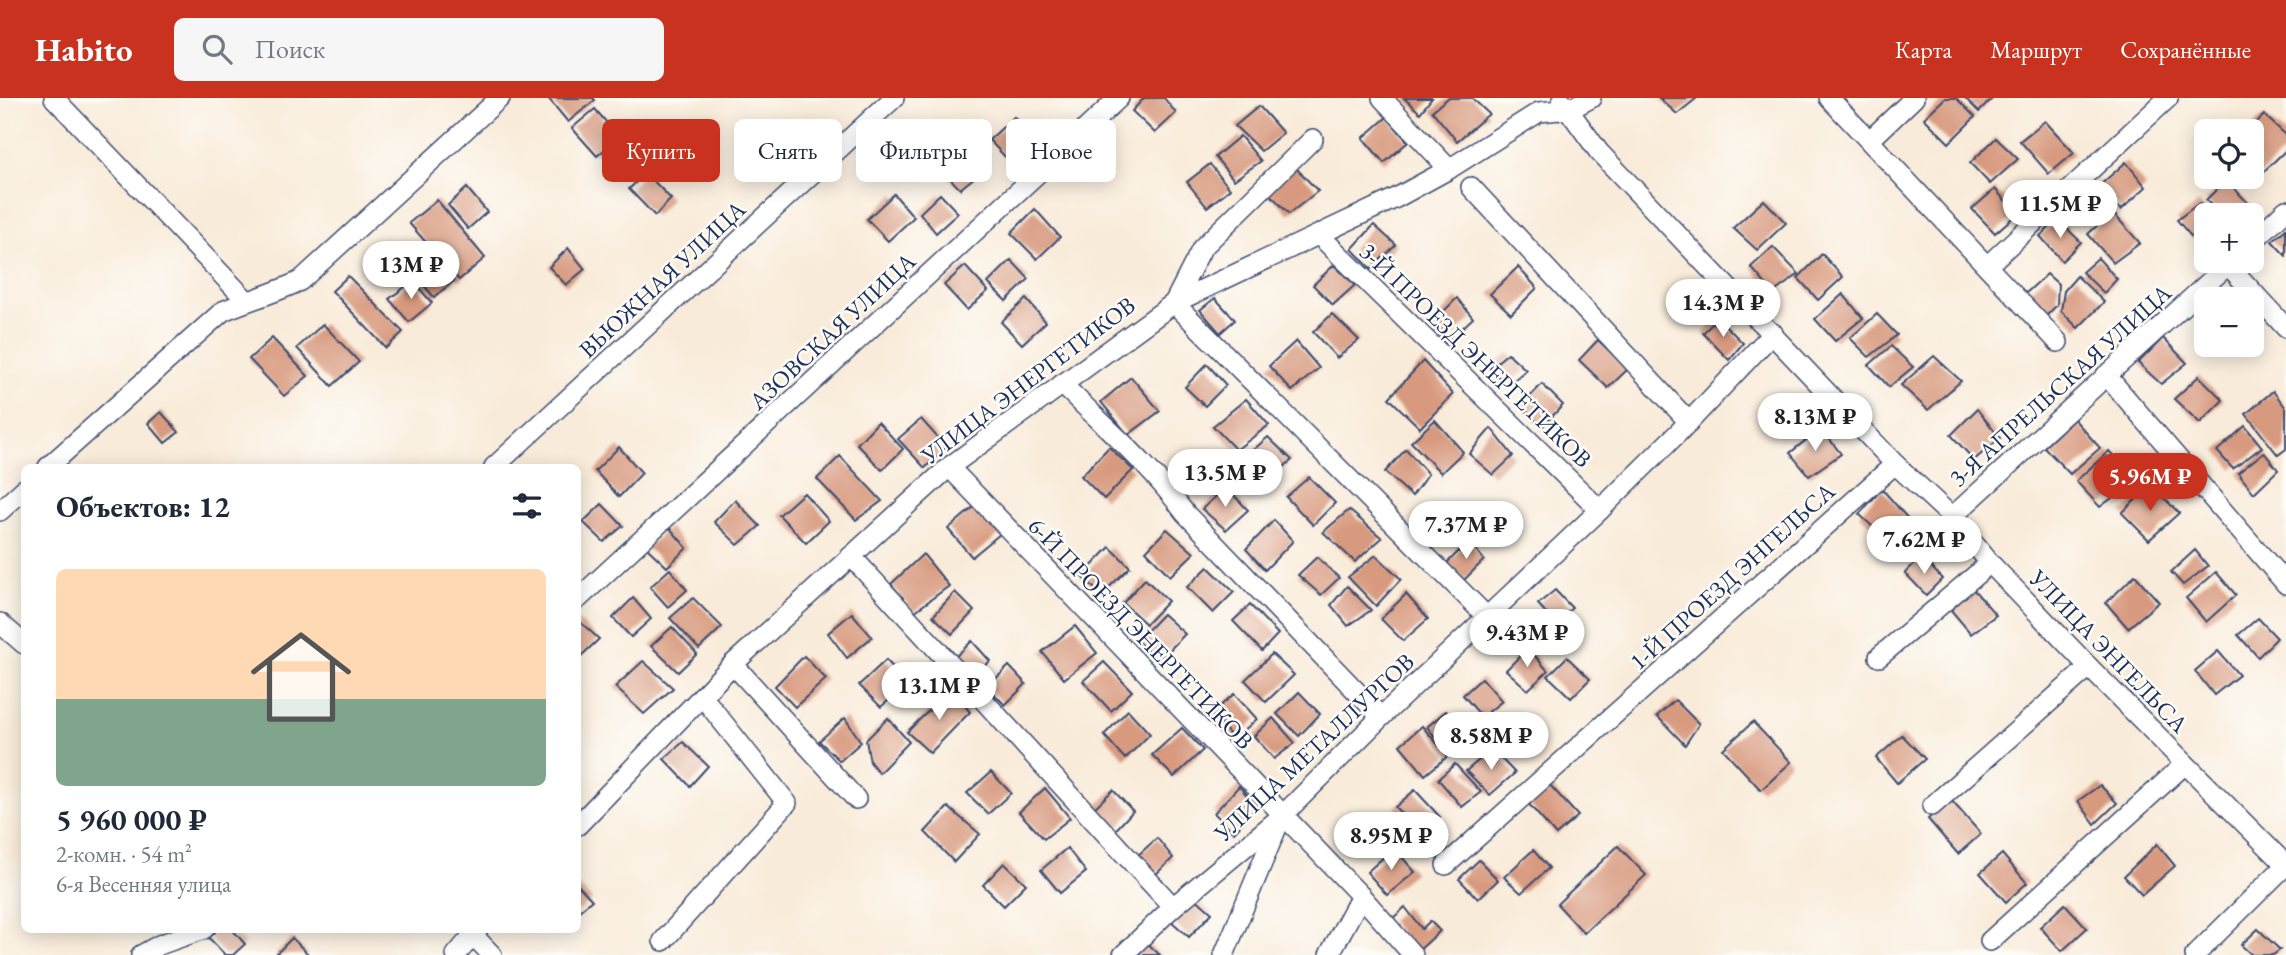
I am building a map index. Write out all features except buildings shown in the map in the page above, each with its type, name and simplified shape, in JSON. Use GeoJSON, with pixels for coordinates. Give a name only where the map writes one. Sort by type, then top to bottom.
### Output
{"type":"FeatureCollection","features":[{"type":"Feature","properties":{"kind":"street"},"geometry":{"type":"LineString","coordinates":[[54,98],[247,300]]}},
{"type":"Feature","properties":{"kind":"street"},"geometry":{"type":"LineString","coordinates":[[51,464],[223,310],[275,293],[300,281],[500,98]]}},
{"type":"Feature","properties":{"kind":"street","name":"ВЬЮЖНАЯ УЛИЦА"},"geometry":{"type":"LineString","coordinates":[[497,464],[894,98]]}},
{"type":"Feature","properties":{"kind":"street","name":"АЗОВСКАЯ УЛИЦА"},"geometry":{"type":"LineString","coordinates":[[581,596],[1119,98]]}},
{"type":"Feature","properties":{"kind":"street"},"geometry":{"type":"LineString","coordinates":[[1382,98],[1449,169]]}},
{"type":"Feature","properties":{"kind":"street","name":"УЛИЦА ЭНЕРГЕТИКОВ"},"geometry":{"type":"LineString","coordinates":[[581,822],[733,664],[948,467],[1174,303],[1396,198],[1449,169],[1539,112],[1591,98]]}},
{"type":"Feature","properties":{"kind":"street"},"geometry":{"type":"LineString","coordinates":[[1829,98],[2058,342]]}},
{"type":"Feature","properties":{"kind":"street"},"geometry":{"type":"LineString","coordinates":[[1870,140],[1914,98]]}},
{"type":"Feature","properties":{"kind":"street"},"geometry":{"type":"LineString","coordinates":[[1987,266],[2168,98]]}},
{"type":"Feature","properties":{"kind":"street","name":"УЛИЦА ЭНГЕЛЬСА"},"geometry":{"type":"LineString","coordinates":[[1564,104],[1599,152],[1895,464],[1952,517],[1990,564],[2286,865]]}},
{"type":"Feature","properties":{"kind":"street"},"geometry":{"type":"LineString","coordinates":[[1312,139],[1202,248],[1174,303],[1486,617]]}},
{"type":"Feature","properties":{"kind":"street"},"geometry":{"type":"LineString","coordinates":[[1471,187],[1689,422]]}},
{"type":"Feature","properties":{"kind":"street"},"geometry":{"type":"LineString","coordinates":[[2264,231],[2286,210]]}},
{"type":"Feature","properties":{"kind":"street","name":"3-Й ПРОЕЗД ЭНЕРГЕТИКОВ"},"geometry":{"type":"LineString","coordinates":[[1319,235],[1600,510]]}},
{"type":"Feature","properties":{"kind":"street","name":"3-Я АПРЕЛЬСКАЯ УЛИЦА"},"geometry":{"type":"LineString","coordinates":[[1952,517],[2219,273]]}},
{"type":"Feature","properties":{"kind":"street"},"geometry":{"type":"LineString","coordinates":[[2239,273],[2286,328]]}},
{"type":"Feature","properties":{"kind":"street","name":"УЛИЦА МЕТАЛЛУРГОВ"},"geometry":{"type":"LineString","coordinates":[[1123,955],[1173,907],[1282,816],[1381,717],[1600,510],[1689,422],[1773,333]]}},
{"type":"Feature","properties":{"kind":"street"},"geometry":{"type":"LineString","coordinates":[[2106,375],[2286,584]]}},
{"type":"Feature","properties":{"kind":"street"},"geometry":{"type":"LineString","coordinates":[[1062,384],[1150,471],[1185,513],[1381,717]]}},
{"type":"Feature","properties":{"kind":"street","name":"1-Й ПРОЕЗД ЭНГЕЛЬСА"},"geometry":{"type":"LineString","coordinates":[[1446,865],[1895,464]]}},
{"type":"Feature","properties":{"kind":"street","name":"6-Й ПРОЕЗД ЭНЕРГЕТИКОВ"},"geometry":{"type":"LineString","coordinates":[[948,467],[1360,896],[1413,955]]}},
{"type":"Feature","properties":{"kind":"street"},"geometry":{"type":"LineString","coordinates":[[0,511],[21,492]]}},
{"type":"Feature","properties":{"kind":"street"},"geometry":{"type":"LineString","coordinates":[[851,556],[1173,907]]}},
{"type":"Feature","properties":{"kind":"street"},"geometry":{"type":"LineString","coordinates":[[1879,657],[1990,564]]}},
{"type":"Feature","properties":{"kind":"street"},"geometry":{"type":"LineString","coordinates":[[0,623],[21,641]]}},
{"type":"Feature","properties":{"kind":"street"},"geometry":{"type":"LineString","coordinates":[[733,664],[856,799]]}},
{"type":"Feature","properties":{"kind":"street"},"geometry":{"type":"LineString","coordinates":[[1932,806],[2089,667]]}},
{"type":"Feature","properties":{"kind":"street"},"geometry":{"type":"LineString","coordinates":[[663,941],[787,803],[702,696]]}},
{"type":"Feature","properties":{"kind":"street"},"geometry":{"type":"LineString","coordinates":[[1990,941],[2185,764]]}},
{"type":"Feature","properties":{"kind":"street"},"geometry":{"type":"LineString","coordinates":[[1224,955],[1282,816]]}},
{"type":"Feature","properties":{"kind":"street"},"geometry":{"type":"LineString","coordinates":[[2195,955],[2286,865]]}},
{"type":"Feature","properties":{"kind":"street"},"geometry":{"type":"LineString","coordinates":[[1329,955],[1360,896]]}},
{"type":"Feature","properties":{"kind":"street"},"geometry":{"type":"LineString","coordinates":[[141,955],[159,945],[193,933]]}},
{"type":"Feature","properties":{"kind":"street"},"geometry":{"type":"LineString","coordinates":[[456,955],[475,933]]}},
{"type":"Feature","properties":{"kind":"street"},"geometry":{"type":"LineString","coordinates":[[477,933],[492,955]]}}]}
